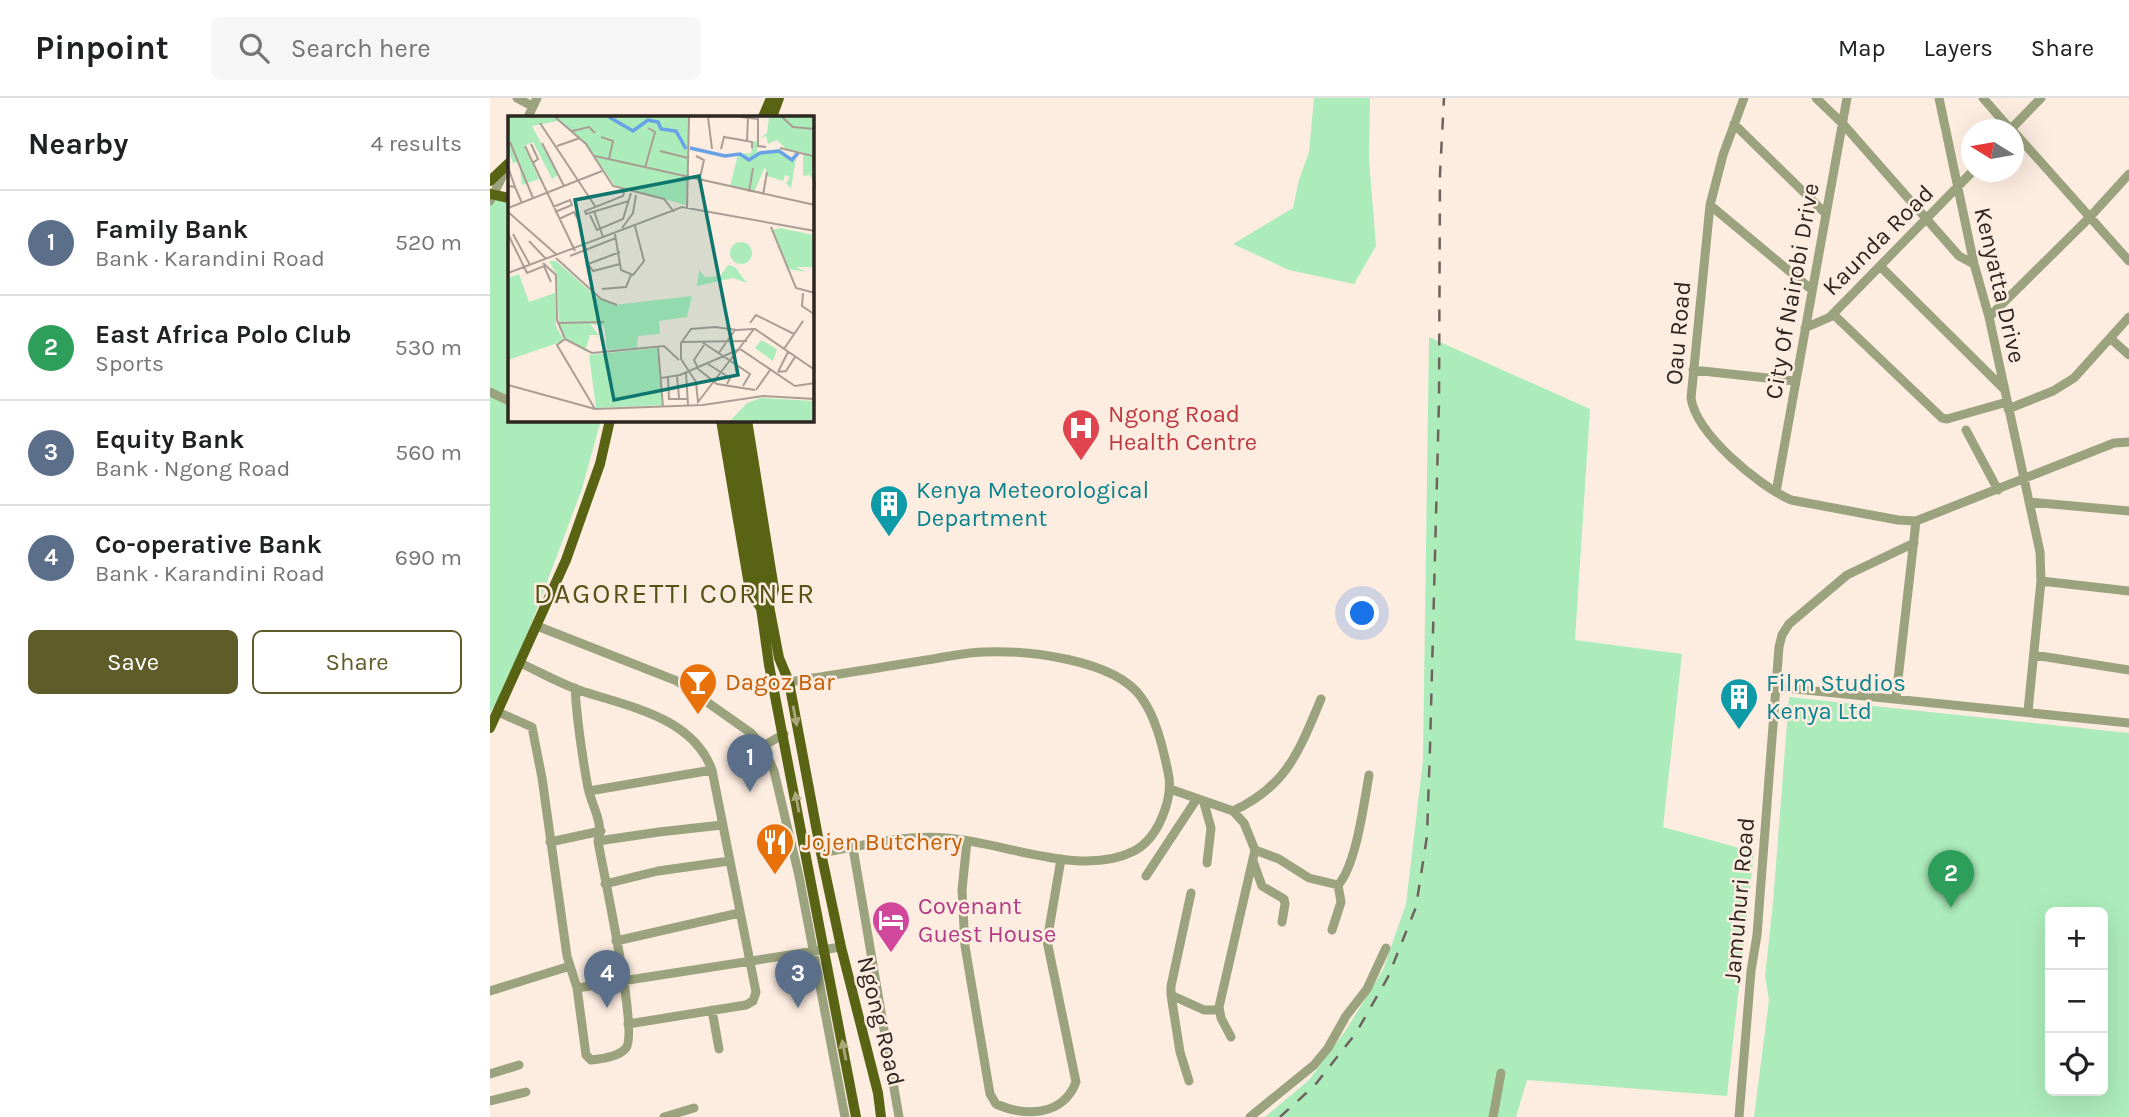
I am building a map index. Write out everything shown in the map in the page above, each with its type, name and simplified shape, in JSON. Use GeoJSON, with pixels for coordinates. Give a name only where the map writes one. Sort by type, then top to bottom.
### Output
{"type":"FeatureCollection","features":[{"type":"Feature","properties":{"kind":"main road"},"geometry":{"type":"LineString","coordinates":[[757,116],[765,98]]}},
{"type":"Feature","properties":{"kind":"main road"},"geometry":{"type":"LineString","coordinates":[[763,116],[771,98]]}},
{"type":"Feature","properties":{"kind":"main road"},"geometry":{"type":"LineString","coordinates":[[772,116],[779,98]]}},
{"type":"Feature","properties":{"kind":"main road"},"geometry":{"type":"LineString","coordinates":[[778,116],[786,98]]}},
{"type":"Feature","properties":{"kind":"main road"},"geometry":{"type":"LineString","coordinates":[[490,181],[508,163]]}},
{"type":"Feature","properties":{"kind":"main road"},"geometry":{"type":"LineString","coordinates":[[490,728],[569,552],[600,464],[610,422]]}},
{"type":"Feature","properties":{"kind":"main road"},"geometry":{"type":"LineString","coordinates":[[607,435],[617,422]]}},
{"type":"Feature","properties":{"kind":"main road"},"geometry":{"type":"LineString","coordinates":[[721,422],[737,510],[761,506]]}},
{"type":"Feature","properties":{"kind":"main road","name":"Ngong Road"},"geometry":{"type":"LineString","coordinates":[[729,422],[765,607],[779,658],[789,682],[821,853],[841,947],[878,1093],[881,1117]]}},
{"type":"Feature","properties":{"kind":"main road","name":"Ngong Road"},"geometry":{"type":"LineString","coordinates":[[739,422],[765,607],[769,665],[784,734],[819,951],[856,1117]]}},
{"type":"Feature","properties":{"kind":"main road","name":"Ngong Road"},"geometry":{"type":"LineString","coordinates":[[747,422],[774,589],[765,607]]}},
{"type":"Feature","properties":{"kind":"main road","name":"Ngong Road"},"geometry":{"type":"LineString","coordinates":[[737,510],[751,594],[765,607]]}},
{"type":"Feature","properties":{"kind":"street"},"geometry":{"type":"LineString","coordinates":[[517,98],[535,102]]}},
{"type":"Feature","properties":{"kind":"street","name":"Oau Road"},"geometry":{"type":"LineString","coordinates":[[1744,98],[1710,205],[1693,369],[1692,406],[1700,422],[1730,454],[1776,492],[1791,500],[1916,521],[2114,443],[2129,442]]}},
{"type":"Feature","properties":{"kind":"street"},"geometry":{"type":"LineString","coordinates":[[1816,98],[1843,124],[1959,256],[1974,264]]}},
{"type":"Feature","properties":{"kind":"street","name":"City Of Nairobi Drive"},"geometry":{"type":"LineString","coordinates":[[1776,492],[1847,98]]}},
{"type":"Feature","properties":{"kind":"street","name":"Kenyatta Drive"},"geometry":{"type":"LineString","coordinates":[[1939,98],[2040,552],[2041,581],[2028,711]]}},
{"type":"Feature","properties":{"kind":"street"},"geometry":{"type":"LineString","coordinates":[[1983,98],[2001,119]]}},
{"type":"Feature","properties":{"kind":"street"},"geometry":{"type":"LineString","coordinates":[[2021,119],[2041,98]]}},
{"type":"Feature","properties":{"kind":"street"},"geometry":{"type":"LineString","coordinates":[[1734,124],[1825,213]]}},
{"type":"Feature","properties":{"kind":"street"},"geometry":{"type":"LineString","coordinates":[[2024,145],[2129,261]]}},
{"type":"Feature","properties":{"kind":"street"},"geometry":{"type":"LineString","coordinates":[[491,197],[508,164]]}},
{"type":"Feature","properties":{"kind":"street"},"geometry":{"type":"LineString","coordinates":[[1989,317],[2129,174]]}},
{"type":"Feature","properties":{"kind":"street","name":"Kaunda Road"},"geometry":{"type":"LineString","coordinates":[[1805,328],[1833,314],[1963,182]]}},
{"type":"Feature","properties":{"kind":"street"},"geometry":{"type":"LineString","coordinates":[[1710,205],[1812,290]]}},
{"type":"Feature","properties":{"kind":"street"},"geometry":{"type":"LineString","coordinates":[[1880,266],[2004,390]]}},
{"type":"Feature","properties":{"kind":"street"},"geometry":{"type":"LineString","coordinates":[[1833,314],[1942,418],[1947,419],[2053,391],[2074,379],[2129,317]]}},
{"type":"Feature","properties":{"kind":"street"},"geometry":{"type":"LineString","coordinates":[[2110,338],[2129,355]]}},
{"type":"Feature","properties":{"kind":"street"},"geometry":{"type":"LineString","coordinates":[[1693,369],[1796,382]]}},
{"type":"Feature","properties":{"kind":"street"},"geometry":{"type":"LineString","coordinates":[[490,392],[508,401]]}},
{"type":"Feature","properties":{"kind":"street"},"geometry":{"type":"LineString","coordinates":[[1966,430],[1998,490]]}},
{"type":"Feature","properties":{"kind":"street"},"geometry":{"type":"LineString","coordinates":[[2029,502],[2129,511]]}},
{"type":"Feature","properties":{"kind":"street"},"geometry":{"type":"LineString","coordinates":[[1896,697],[1916,521]]}},
{"type":"Feature","properties":{"kind":"street","name":"Jamuhuri Road"},"geometry":{"type":"LineString","coordinates":[[1739,1117],[1782,635],[1789,624],[1847,575],[1914,543]]}},
{"type":"Feature","properties":{"kind":"street"},"geometry":{"type":"LineString","coordinates":[[2041,581],[2129,591]]}},
{"type":"Feature","properties":{"kind":"street"},"geometry":{"type":"LineString","coordinates":[[537,626],[677,681],[751,733],[763,746],[773,768],[819,951],[845,1117]]}},
{"type":"Feature","properties":{"kind":"street"},"geometry":{"type":"LineString","coordinates":[[789,682],[984,652],[1060,658],[1087,664],[1117,677],[1141,697],[1155,726],[1168,769],[1170,789],[1153,832],[1136,850],[1096,860],[1062,859],[967,841],[920,837],[821,853]]}},
{"type":"Feature","properties":{"kind":"street"},"geometry":{"type":"LineString","coordinates":[[2034,655],[2129,670]]}},
{"type":"Feature","properties":{"kind":"street"},"geometry":{"type":"LineString","coordinates":[[520,663],[575,688],[659,717],[683,730],[701,748],[712,770],[739,913],[752,960],[756,992],[753,1001],[746,1005],[628,1024]]}},
{"type":"Feature","properties":{"kind":"street"},"geometry":{"type":"LineString","coordinates":[[1776,687],[1896,697],[2129,723]]}},
{"type":"Feature","properties":{"kind":"street"},"geometry":{"type":"LineString","coordinates":[[498,712],[532,727],[569,966],[578,988],[588,1058],[596,1059],[624,1051],[629,1042],[624,981],[604,884],[598,841],[601,831],[589,791],[575,688]]}},
{"type":"Feature","properties":{"kind":"street"},"geometry":{"type":"LineString","coordinates":[[1233,811],[1260,798],[1283,776],[1321,699]]}},
{"type":"Feature","properties":{"kind":"street"},"geometry":{"type":"LineString","coordinates":[[763,746],[784,734]]}},
{"type":"Feature","properties":{"kind":"street"},"geometry":{"type":"LineString","coordinates":[[773,768],[789,763]]}},
{"type":"Feature","properties":{"kind":"street"},"geometry":{"type":"LineString","coordinates":[[589,791],[712,770]]}},
{"type":"Feature","properties":{"kind":"street"},"geometry":{"type":"LineString","coordinates":[[1338,885],[1344,878],[1351,859],[1369,775]]}},
{"type":"Feature","properties":{"kind":"street"},"geometry":{"type":"LineString","coordinates":[[1170,789],[1233,811],[1244,822],[1262,886],[1284,899],[1282,922]]}},
{"type":"Feature","properties":{"kind":"street"},"geometry":{"type":"LineString","coordinates":[[1200,801],[1211,828],[1207,863]]}},
{"type":"Feature","properties":{"kind":"street"},"geometry":{"type":"LineString","coordinates":[[1146,876],[1200,801]]}},
{"type":"Feature","properties":{"kind":"street"},"geometry":{"type":"LineString","coordinates":[[598,841],[722,825]]}},
{"type":"Feature","properties":{"kind":"street"},"geometry":{"type":"LineString","coordinates":[[550,842],[601,831]]}},
{"type":"Feature","properties":{"kind":"street"},"geometry":{"type":"LineString","coordinates":[[967,841],[962,890],[965,946],[990,1094],[996,1104],[998,1117]]}},
{"type":"Feature","properties":{"kind":"street"},"geometry":{"type":"LineString","coordinates":[[853,848],[900,1117]]}},
{"type":"Feature","properties":{"kind":"street"},"geometry":{"type":"LineString","coordinates":[[1254,855],[1279,859],[1309,878],[1338,885],[1341,902],[1332,930]]}},
{"type":"Feature","properties":{"kind":"street"},"geometry":{"type":"LineString","coordinates":[[1231,1037],[1219,1010],[1254,855]]}},
{"type":"Feature","properties":{"kind":"street"},"geometry":{"type":"LineString","coordinates":[[996,1104],[1039,1113],[1057,1107],[1067,1099],[1076,1082],[1047,942],[1062,859]]}},
{"type":"Feature","properties":{"kind":"street"},"geometry":{"type":"LineString","coordinates":[[604,884],[658,871],[729,861]]}},
{"type":"Feature","properties":{"kind":"street"},"geometry":{"type":"LineString","coordinates":[[1189,1081],[1181,1052],[1171,986],[1191,894]]}},
{"type":"Feature","properties":{"kind":"street"},"geometry":{"type":"LineString","coordinates":[[616,941],[739,913]]}},
{"type":"Feature","properties":{"kind":"street"},"geometry":{"type":"LineString","coordinates":[[578,988],[841,947]]}},
{"type":"Feature","properties":{"kind":"street"},"geometry":{"type":"LineString","coordinates":[[1250,1117],[1314,1065],[1328,1048],[1346,1016],[1367,989],[1386,948]]}},
{"type":"Feature","properties":{"kind":"street"},"geometry":{"type":"LineString","coordinates":[[490,991],[569,966]]}},
{"type":"Feature","properties":{"kind":"street"},"geometry":{"type":"LineString","coordinates":[[1171,995],[1204,1010],[1219,1010]]}},
{"type":"Feature","properties":{"kind":"street"},"geometry":{"type":"LineString","coordinates":[[712,1010],[719,1049]]}},
{"type":"Feature","properties":{"kind":"street"},"geometry":{"type":"LineString","coordinates":[[490,1074],[519,1065]]}},
{"type":"Feature","properties":{"kind":"street"},"geometry":{"type":"LineString","coordinates":[[1493,1117],[1501,1073]]}},
{"type":"Feature","properties":{"kind":"street"},"geometry":{"type":"LineString","coordinates":[[490,1101],[526,1092]]}},
{"type":"Feature","properties":{"kind":"street"},"geometry":{"type":"LineString","coordinates":[[664,1117],[694,1108]]}},
{"type":"Feature","properties":{"kind":"green space"},"geometry":{"type":"Polygon","coordinates":[[[1314,98],[1370,98],[1369,159],[1376,246],[1354,284],[1289,270],[1233,244],[1293,208],[1309,152],[1314,98]]]}},
{"type":"Feature","properties":{"kind":"green space"},"geometry":{"type":"Polygon","coordinates":[[[490,196],[508,201],[508,422],[600,422],[582,489],[532,622],[498,701],[490,712],[490,196]]]}},
{"type":"Feature","properties":{"kind":"green space"},"geometry":{"type":"Polygon","coordinates":[[[1429,337],[1590,409],[1575,640],[1682,654],[1663,827],[1754,852],[1727,1096],[1527,1080],[1516,1117],[1265,1117],[1309,1080],[1346,1030],[1383,970],[1406,904],[1423,760],[1429,337]]]}},
{"type":"Feature","properties":{"kind":"green space"},"geometry":{"type":"Polygon","coordinates":[[[1789,697],[2129,733],[2129,1117],[1754,1117],[1769,1000],[1765,976],[1789,697]]]}},
{"type":"Feature","properties":{"kind":"railway"},"geometry":{"type":"LineString","coordinates":[[1280,1117],[1315,1085],[1356,1033],[1388,977],[1416,907],[1427,836],[1439,401],[1440,174],[1444,98]]}},
{"type":"Feature","properties":{"kind":"place","name":"Ngong Road Health Centre"},"geometry":{"type":"Point","coordinates":[1081,462]}},
{"type":"Feature","properties":{"kind":"place","name":"Kenya Meteorological Department"},"geometry":{"type":"Point","coordinates":[889,538]}},
{"type":"Feature","properties":{"kind":"place","name":"Dagoz Bar"},"geometry":{"type":"Point","coordinates":[698,716]}},
{"type":"Feature","properties":{"kind":"place","name":"Film Studios Kenya Ltd"},"geometry":{"type":"Point","coordinates":[1739,731]}},
{"type":"Feature","properties":{"kind":"place","name":"Family Bank"},"geometry":{"type":"Point","coordinates":[750,792]}},
{"type":"Feature","properties":{"kind":"place","name":"Jojen Butchery"},"geometry":{"type":"Point","coordinates":[775,876]}},
{"type":"Feature","properties":{"kind":"place","name":"East Africa Polo Club"},"geometry":{"type":"Point","coordinates":[1951,908]}},
{"type":"Feature","properties":{"kind":"place","name":"Covenant Guest House"},"geometry":{"type":"Point","coordinates":[891,954]}},
{"type":"Feature","properties":{"kind":"place","name":"Co-operative Bank"},"geometry":{"type":"Point","coordinates":[607,1008]}},
{"type":"Feature","properties":{"kind":"place","name":"Equity Bank"},"geometry":{"type":"Point","coordinates":[798,1008]}},
{"type":"Feature","properties":{"kind":"district","name":"DAGORETTI CORNER"},"geometry":{"type":"Point","coordinates":[675,593]}}]}
